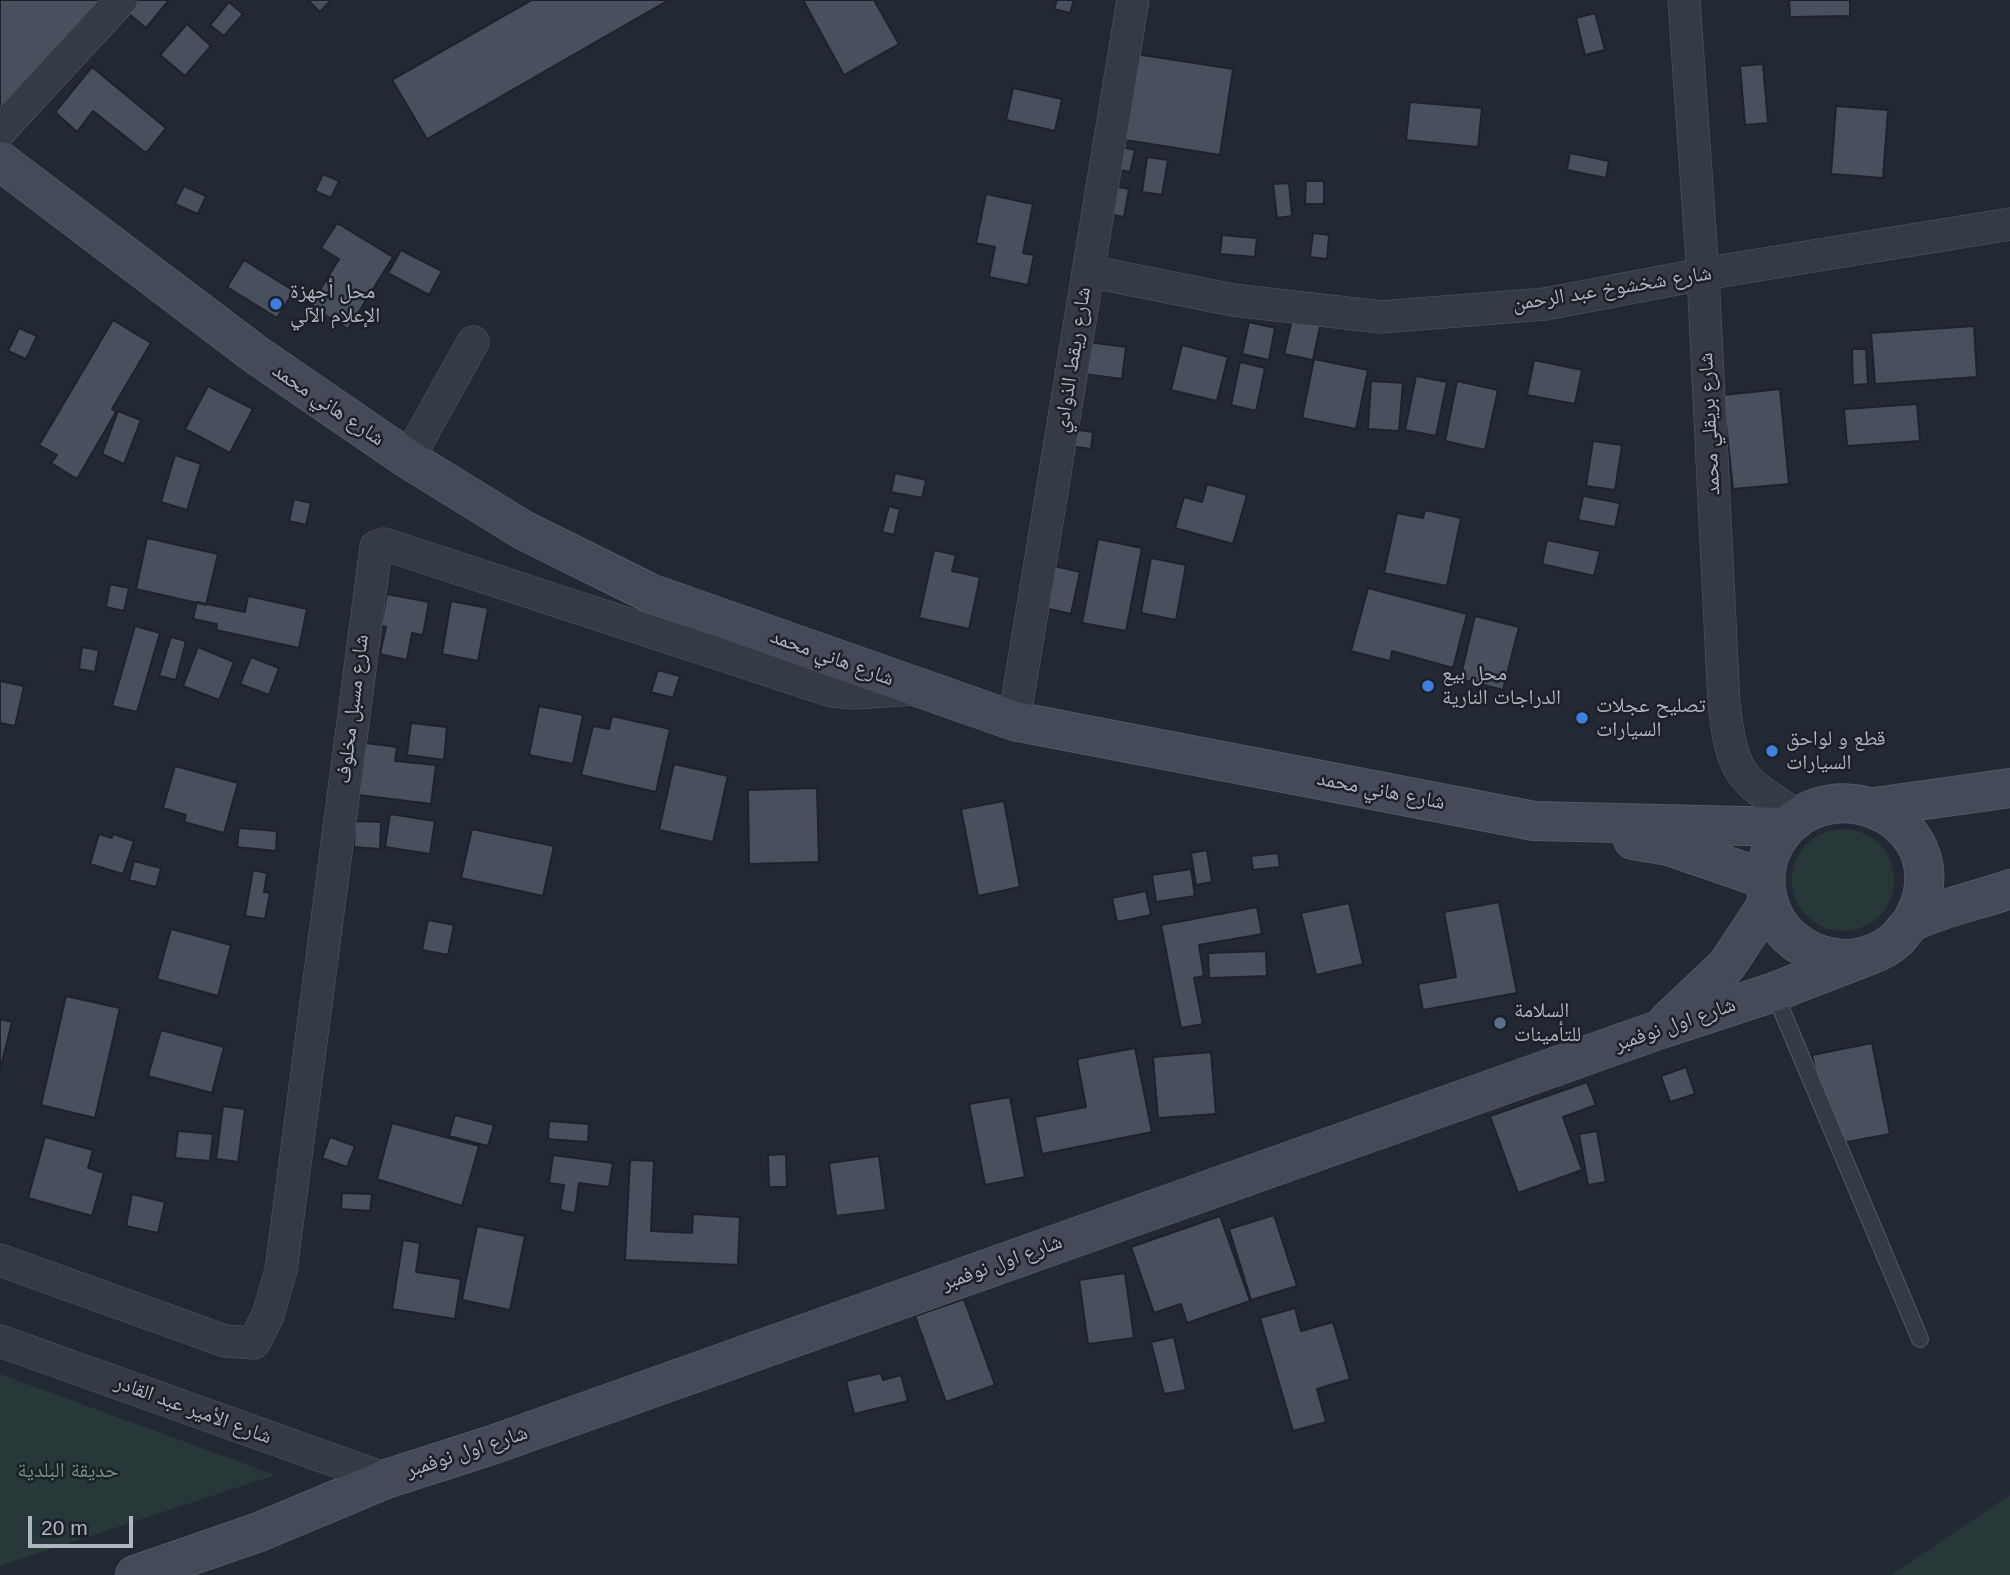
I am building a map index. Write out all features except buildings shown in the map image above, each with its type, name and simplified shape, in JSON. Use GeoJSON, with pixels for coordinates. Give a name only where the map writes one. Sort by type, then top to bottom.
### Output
{"type":"FeatureCollection","features":[{"type":"Feature","properties":{"kind":"main road","name":"شارع هاني محمد"},"geometry":{"type":"LineString","coordinates":[[0,161],[255,355],[408,459],[523,530],[650,593],[1014,721],[1534,821],[1792,822]]}},
{"type":"Feature","properties":{"kind":"main road"},"geometry":{"type":"LineString","coordinates":[[1875,807],[2010,788]]}},
{"type":"Feature","properties":{"kind":"main road"},"geometry":{"type":"LineString","coordinates":[[1849,801],[1875,807],[1898,822],[1914,844],[1923,870],[1922,897],[1912,922],[1894,942],[1870,955],[1845,960],[1820,956],[1798,944],[1779,926],[1767,891],[1769,854],[1792,822],[1822,804],[1849,801]]}},
{"type":"Feature","properties":{"kind":"main road"},"geometry":{"type":"LineString","coordinates":[[1534,821],[1669,846],[1767,891]]}},
{"type":"Feature","properties":{"kind":"main road"},"geometry":{"type":"LineString","coordinates":[[1912,922],[2010,889]]}},
{"type":"Feature","properties":{"kind":"main road"},"geometry":{"type":"LineString","coordinates":[[1658,1030],[1727,965],[1767,891]]}},
{"type":"Feature","properties":{"kind":"main road","name":"شارع اول نوفمبر"},"geometry":{"type":"LineString","coordinates":[[135,1575],[259,1532],[386,1479],[492,1445],[1658,1030],[1774,992],[1870,955]]}},
{"type":"Feature","properties":{"kind":"street"},"geometry":{"type":"LineString","coordinates":[[0,131],[121,0]]}},
{"type":"Feature","properties":{"kind":"street","name":"شارع ريقط الذوادي"},"geometry":{"type":"LineString","coordinates":[[1014,721],[1133,0]]}},
{"type":"Feature","properties":{"kind":"street","name":"شارع بريقلي محمد"},"geometry":{"type":"LineString","coordinates":[[1684,0],[1703,274],[1724,704],[1730,750],[1740,774],[1792,822]]}},
{"type":"Feature","properties":{"kind":"street","name":"شارع شخشوخ عبد الرحمن"},"geometry":{"type":"LineString","coordinates":[[1088,271],[1233,300],[1381,317],[1545,304],[1703,274],[2010,224]]}},
{"type":"Feature","properties":{"kind":"street"},"geometry":{"type":"LineString","coordinates":[[408,459],[474,342]]}},
{"type":"Feature","properties":{"kind":"street","name":"شارع مسبل مخلوف"},"geometry":{"type":"LineString","coordinates":[[0,1259],[225,1341],[254,1343],[268,1315],[281,1270],[376,547],[384,544],[832,691],[855,693],[916,688]]}},
{"type":"Feature","properties":{"kind":"street","name":"شارع الأمير عبد القادر"},"geometry":{"type":"LineString","coordinates":[[0,1341],[386,1479]]}},
{"type":"Feature","properties":{"kind":"lane"},"geometry":{"type":"LineString","coordinates":[[1774,992],[1920,1339]]}},
{"type":"Feature","properties":{"kind":"green space"},"geometry":{"type":"Polygon","coordinates":[[[1843,829],[1862,833],[1879,844],[1890,861],[1894,880],[1890,899],[1879,916],[1862,927],[1843,931],[1824,927],[1807,916],[1796,899],[1792,880],[1796,861],[1807,844],[1824,833],[1843,829]]]}},
{"type":"Feature","properties":{"kind":"green space","name":"حديقة البلدية"},"geometry":{"type":"Polygon","coordinates":[[[0,1374],[275,1475],[0,1566],[0,1374]]]}},
{"type":"Feature","properties":{"kind":"green space"},"geometry":{"type":"Polygon","coordinates":[[[2010,1495],[2010,1575],[1891,1575],[2010,1495]]]}},
{"type":"Feature","properties":{"kind":"place","name":"محل أجهزة الإعلام الآلي"},"geometry":{"type":"Point","coordinates":[276,304]}},
{"type":"Feature","properties":{"kind":"place","name":"محل بيع الدراجات النارية"},"geometry":{"type":"Point","coordinates":[1428,686]}},
{"type":"Feature","properties":{"kind":"place","name":"تصليح عجلات السيارات"},"geometry":{"type":"Point","coordinates":[1582,718]}},
{"type":"Feature","properties":{"kind":"place","name":"قطع و لواحق السيارات"},"geometry":{"type":"Point","coordinates":[1772,751]}},
{"type":"Feature","properties":{"kind":"place","name":"السلامة للتأمينات"},"geometry":{"type":"Point","coordinates":[1500,1023]}}]}
